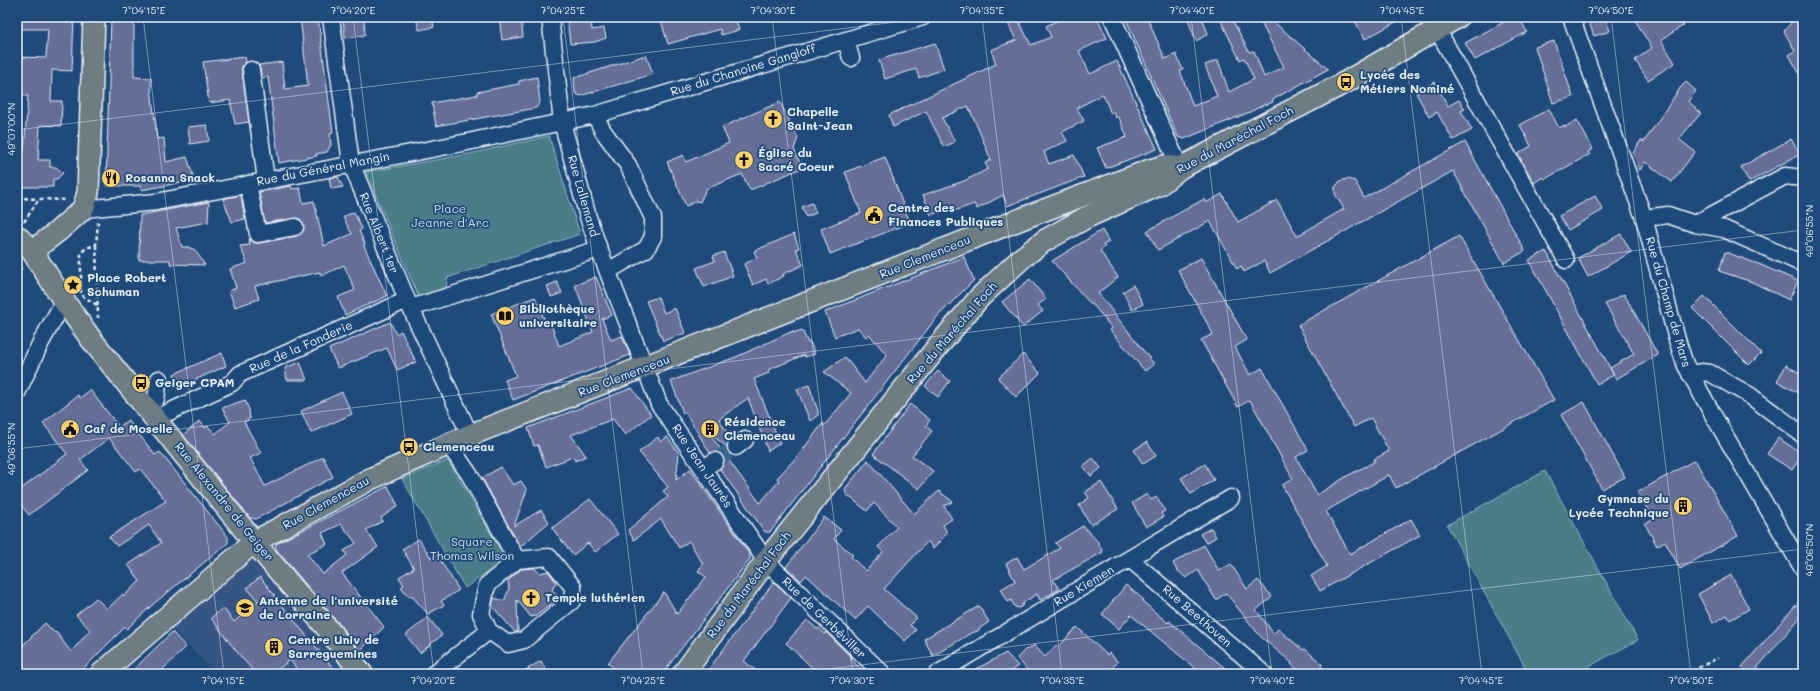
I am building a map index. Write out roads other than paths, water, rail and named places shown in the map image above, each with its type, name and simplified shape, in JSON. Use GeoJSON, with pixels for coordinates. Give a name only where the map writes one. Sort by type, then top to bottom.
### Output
{"type":"FeatureCollection","features":[{"type":"Feature","properties":{"kind":"main road"},"geometry":{"type":"LineString","coordinates":[[32,251],[91,208],[88,193],[90,178],[89,148],[94,17]]}},
{"type":"Feature","properties":{"kind":"main road","name":"Rue du Maréchal Foch"},"geometry":{"type":"LineString","coordinates":[[683,674],[766,561],[939,345],[980,297],[1022,257],[1044,241],[1087,217],[1159,185],[1180,168],[1346,82],[1458,17]]}},
{"type":"Feature","properties":{"kind":"main road","name":"Rue Clemenceau"},"geometry":{"type":"LineString","coordinates":[[106,671],[254,542],[370,479],[470,436],[1042,211],[1150,170],[1164,166],[1180,168]]}},
{"type":"Feature","properties":{"kind":"main road"},"geometry":{"type":"LineString","coordinates":[[1078,198],[1085,207],[1087,217]]}},
{"type":"Feature","properties":{"kind":"main road"},"geometry":{"type":"LineString","coordinates":[[1042,211],[1047,213],[1056,224],[1057,234]]}},
{"type":"Feature","properties":{"kind":"main road","name":"Rue Alexandre de Geiger"},"geometry":{"type":"LineString","coordinates":[[19,231],[64,300],[92,338],[254,542],[332,634],[362,674]]}},
{"type":"Feature","properties":{"kind":"street","name":"Rue Albert 1er"},"geometry":{"type":"LineString","coordinates":[[331,17],[351,163],[409,304],[470,436]]}},
{"type":"Feature","properties":{"kind":"street","name":"Rue Lallemand"},"geometry":{"type":"LineString","coordinates":[[550,17],[562,122],[599,249],[645,368]]}},
{"type":"Feature","properties":{"kind":"street","name":"Rue du Chanoine Gangloff"},"geometry":{"type":"LineString","coordinates":[[562,122],[595,115],[923,17]]}},
{"type":"Feature","properties":{"kind":"street"},"geometry":{"type":"LineString","coordinates":[[1112,17],[1180,168]]}},
{"type":"Feature","properties":{"kind":"street","name":"Rue du Champ de Mars"},"geometry":{"type":"LineString","coordinates":[[1571,17],[1644,218],[1678,343],[1690,374],[1803,569]]}},
{"type":"Feature","properties":{"kind":"street"},"geometry":{"type":"LineString","coordinates":[[1437,29],[1566,260]]}},
{"type":"Feature","properties":{"kind":"street"},"geometry":{"type":"LineString","coordinates":[[846,40],[851,58]]}},
{"type":"Feature","properties":{"kind":"street"},"geometry":{"type":"LineString","coordinates":[[251,70],[266,180]]}},
{"type":"Feature","properties":{"kind":"street"},"geometry":{"type":"LineString","coordinates":[[595,115],[603,131],[628,165],[653,218],[654,237],[646,249],[608,271]]}},
{"type":"Feature","properties":{"kind":"street","name":"Rue du Général Mangin"},"geometry":{"type":"LineString","coordinates":[[91,208],[156,202],[562,122]]}},
{"type":"Feature","properties":{"kind":"street"},"geometry":{"type":"LineString","coordinates":[[1695,224],[1785,176],[1803,178]]}},
{"type":"Feature","properties":{"kind":"street"},"geometry":{"type":"LineString","coordinates":[[248,184],[258,234],[295,227]]}},
{"type":"Feature","properties":{"kind":"street"},"geometry":{"type":"LineString","coordinates":[[1644,218],[1668,215],[1695,224],[1724,229],[1803,264]]}},
{"type":"Feature","properties":{"kind":"street"},"geometry":{"type":"LineString","coordinates":[[409,304],[599,249]]}},
{"type":"Feature","properties":{"kind":"street"},"geometry":{"type":"LineString","coordinates":[[17,393],[64,300]]}},
{"type":"Feature","properties":{"kind":"street","name":"Rue de la Fonderie"},"geometry":{"type":"LineString","coordinates":[[152,413],[232,383],[240,374],[409,304]]}},
{"type":"Feature","properties":{"kind":"street","name":"Rue Jean Jaurès"},"geometry":{"type":"LineString","coordinates":[[645,368],[659,404],[709,464],[766,561]]}},
{"type":"Feature","properties":{"kind":"street"},"geometry":{"type":"LineString","coordinates":[[1690,374],[1701,372],[1710,373],[1749,396],[1803,435]]}},
{"type":"Feature","properties":{"kind":"street"},"geometry":{"type":"LineString","coordinates":[[152,413],[159,378]]}},
{"type":"Feature","properties":{"kind":"street"},"geometry":{"type":"LineString","coordinates":[[449,445],[469,474],[517,560]]}},
{"type":"Feature","properties":{"kind":"street","name":"Rue Kiemen"},"geometry":{"type":"LineString","coordinates":[[938,674],[1231,498]]}},
{"type":"Feature","properties":{"kind":"street"},"geometry":{"type":"LineString","coordinates":[[549,557],[573,587],[572,601],[524,640],[508,644],[489,631],[481,614],[488,585],[517,560],[549,557]]}},
{"type":"Feature","properties":{"kind":"street","name":"Rue Beethoven"},"geometry":{"type":"LineString","coordinates":[[1130,559],[1264,674]]}},
{"type":"Feature","properties":{"kind":"street","name":"Rue de Gerbéviller"},"geometry":{"type":"LineString","coordinates":[[766,561],[883,674]]}},
{"type":"Feature","properties":{"kind":"street"},"geometry":{"type":"LineString","coordinates":[[433,674],[489,631]]}},
{"type":"Feature","properties":{"kind":"tunnel"},"geometry":{"type":"LineString","coordinates":[[715,461],[736,447]]}},
{"type":"Feature","properties":{"kind":"place","name":"Lycée des Métiers Nominé"},"geometry":{"type":"Point","coordinates":[1346,82]}},
{"type":"Feature","properties":{"kind":"place","name":"Chapelle Saint-Jean"},"geometry":{"type":"Point","coordinates":[773,119]}},
{"type":"Feature","properties":{"kind":"place","name":"Église du Sacré Coeur"},"geometry":{"type":"Point","coordinates":[744,160]}},
{"type":"Feature","properties":{"kind":"place","name":"Rosanna Snack"},"geometry":{"type":"Point","coordinates":[111,178]}},
{"type":"Feature","properties":{"kind":"place","name":"Centre des Finances Publiques"},"geometry":{"type":"Point","coordinates":[874,215]}},
{"type":"Feature","properties":{"kind":"place","name":"Place Robert Schuman"},"geometry":{"type":"Point","coordinates":[73,285]}},
{"type":"Feature","properties":{"kind":"place","name":"Bibliothèque universitaire"},"geometry":{"type":"Point","coordinates":[505,316]}},
{"type":"Feature","properties":{"kind":"place","name":"Geiger CPAM"},"geometry":{"type":"Point","coordinates":[141,383]}},
{"type":"Feature","properties":{"kind":"place","name":"Caf de Moselle"},"geometry":{"type":"Point","coordinates":[70,429]}},
{"type":"Feature","properties":{"kind":"place","name":"Résidence Clemenceau"},"geometry":{"type":"Point","coordinates":[710,429]}},
{"type":"Feature","properties":{"kind":"place","name":"Clemenceau"},"geometry":{"type":"Point","coordinates":[409,447]}},
{"type":"Feature","properties":{"kind":"place","name":"Gymnase du Lycée Technique"},"geometry":{"type":"Point","coordinates":[1683,506]}},
{"type":"Feature","properties":{"kind":"place","name":"Temple luthérien"},"geometry":{"type":"Point","coordinates":[531,598]}},
{"type":"Feature","properties":{"kind":"place","name":"Antenne de l'université de Lorraine"},"geometry":{"type":"Point","coordinates":[245,608]}},
{"type":"Feature","properties":{"kind":"place","name":"Centre Univ de Sarreguemines"},"geometry":{"type":"Point","coordinates":[274,647]}},
{"type":"Feature","properties":{"kind":"park label","name":"Place Jeanne d'Arc"},"geometry":{"type":"Point","coordinates":[450,216]}},
{"type":"Feature","properties":{"kind":"park label","name":"Square Thomas Wilson"},"geometry":{"type":"Point","coordinates":[472,549]}}]}
